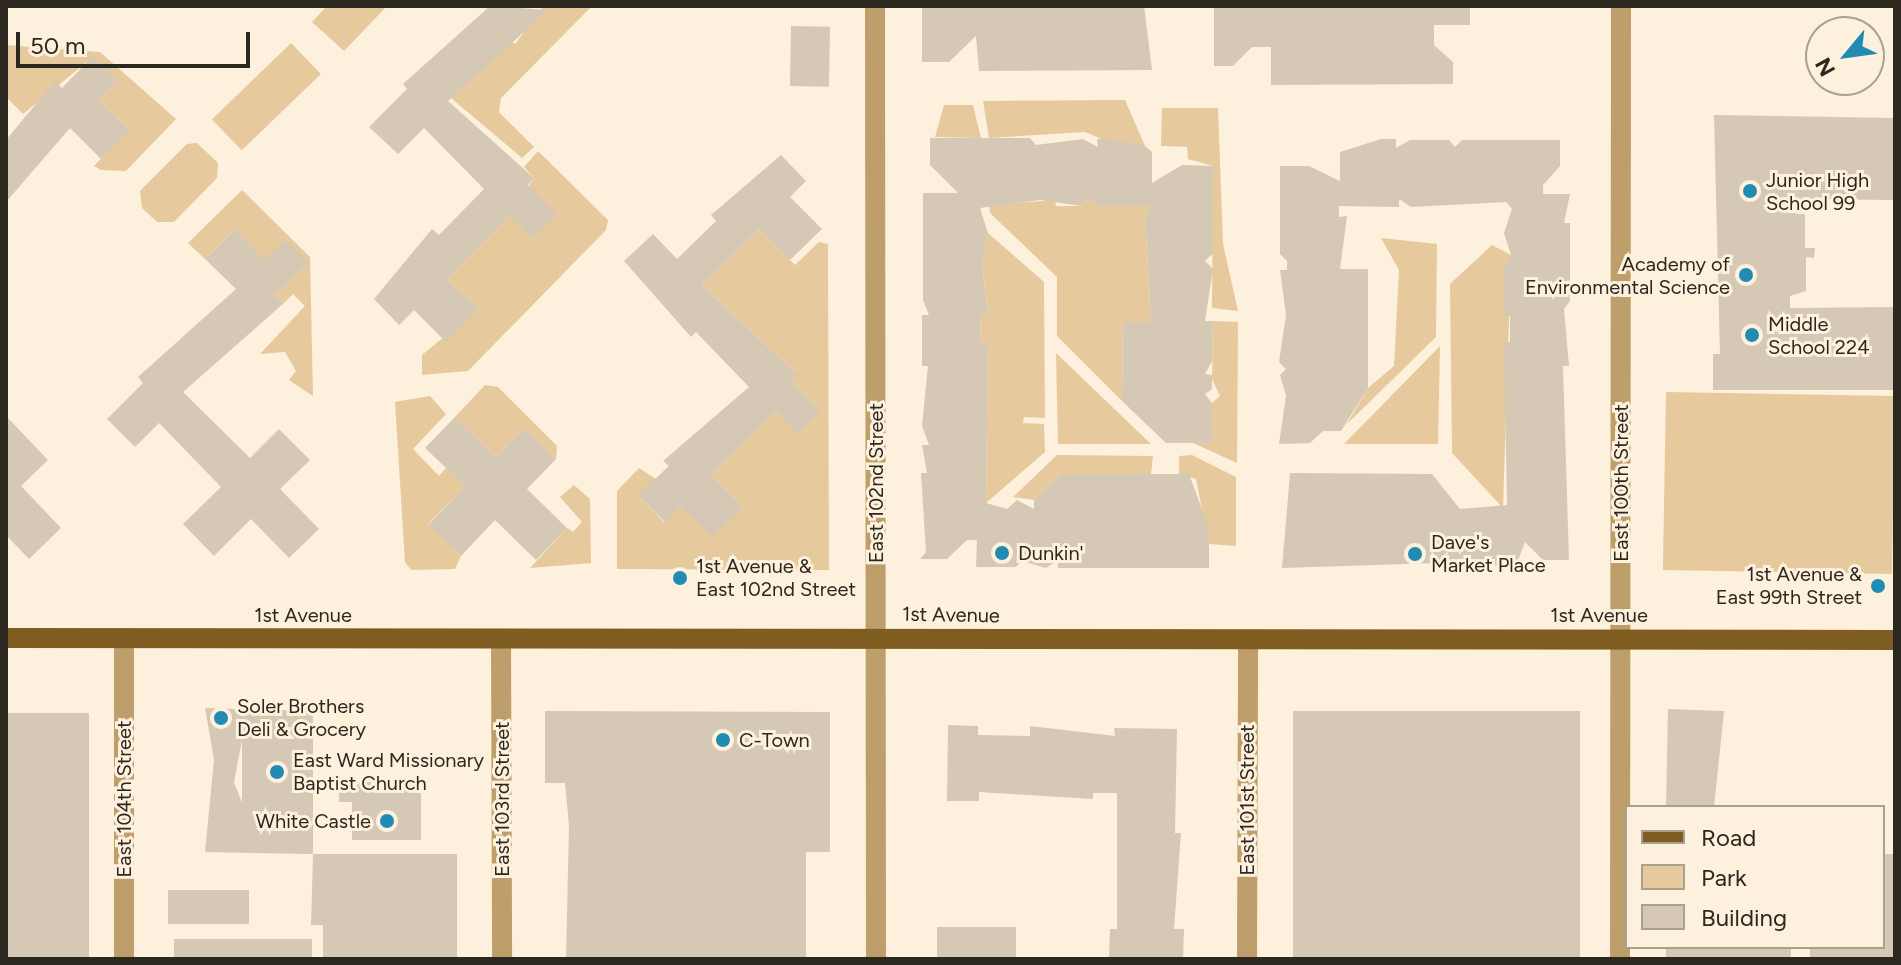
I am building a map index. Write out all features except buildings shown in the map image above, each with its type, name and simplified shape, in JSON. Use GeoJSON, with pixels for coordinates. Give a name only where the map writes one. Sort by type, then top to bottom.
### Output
{"type":"FeatureCollection","features":[{"type":"Feature","properties":{"kind":"main road","name":"1st Avenue"},"geometry":{"type":"LineString","coordinates":[[6,638],[1895,640]]}},
{"type":"Feature","properties":{"kind":"street","name":"East 102nd Street"},"geometry":{"type":"LineString","coordinates":[[875,6],[876,959]]}},
{"type":"Feature","properties":{"kind":"street","name":"East 100th Street"},"geometry":{"type":"LineString","coordinates":[[1620,959],[1621,6]]}},
{"type":"Feature","properties":{"kind":"street","name":"East 104th Street"},"geometry":{"type":"LineString","coordinates":[[124,639],[124,959]]}},
{"type":"Feature","properties":{"kind":"street","name":"East 103rd Street"},"geometry":{"type":"LineString","coordinates":[[501,639],[502,959]]}},
{"type":"Feature","properties":{"kind":"street","name":"East 101st Street"},"geometry":{"type":"LineString","coordinates":[[1247,959],[1248,640]]}},
{"type":"Feature","properties":{"kind":"green space"},"geometry":{"type":"Polygon","coordinates":[[[327,6],[387,6],[344,51],[312,22],[327,6]]]}},
{"type":"Feature","properties":{"kind":"green space"},"geometry":{"type":"Polygon","coordinates":[[[544,6],[592,6],[501,98],[499,112],[534,147],[522,158],[451,98],[509,39],[515,44],[544,6]]]}},
{"type":"Feature","properties":{"kind":"green space"},"geometry":{"type":"Polygon","coordinates":[[[291,43],[321,74],[242,150],[212,119],[291,43]]]}},
{"type":"Feature","properties":{"kind":"green space"},"geometry":{"type":"Polygon","coordinates":[[[6,45],[100,52],[176,119],[126,171],[101,170],[94,166],[129,129],[99,100],[118,80],[93,57],[23,114],[6,97],[6,45]]]}},
{"type":"Feature","properties":{"kind":"green space"},"geometry":{"type":"Polygon","coordinates":[[[1125,100],[1145,146],[1116,145],[1085,132],[989,138],[983,101],[1125,100]]]}},
{"type":"Feature","properties":{"kind":"green space"},"geometry":{"type":"Polygon","coordinates":[[[944,105],[973,105],[981,138],[935,137],[944,105]]]}},
{"type":"Feature","properties":{"kind":"green space"},"geometry":{"type":"Polygon","coordinates":[[[1162,108],[1218,108],[1223,244],[1238,311],[1212,308],[1213,166],[1188,159],[1187,147],[1161,146],[1162,108]]]}},
{"type":"Feature","properties":{"kind":"green space"},"geometry":{"type":"Polygon","coordinates":[[[197,143],[218,163],[217,178],[174,222],[157,222],[142,208],[140,191],[187,144],[197,143]]]}},
{"type":"Feature","properties":{"kind":"green space"},"geometry":{"type":"Polygon","coordinates":[[[538,151],[608,220],[606,230],[468,371],[422,375],[422,355],[478,309],[447,279],[510,216],[534,178],[524,167],[538,151]]]}},
{"type":"Feature","properties":{"kind":"green space"},"geometry":{"type":"Polygon","coordinates":[[[242,190],[310,257],[313,396],[289,380],[296,371],[285,352],[260,354],[305,306],[293,294],[284,303],[275,295],[308,263],[265,260],[235,229],[205,259],[188,243],[242,190]]]}},
{"type":"Feature","properties":{"kind":"green space"},"geometry":{"type":"Polygon","coordinates":[[[1089,198],[1096,206],[1153,206],[1145,215],[1151,322],[1123,322],[1122,401],[1057,336],[1057,277],[990,213],[989,205],[1055,200],[1056,206],[1081,206],[1089,198]]]}},
{"type":"Feature","properties":{"kind":"green space"},"geometry":{"type":"Polygon","coordinates":[[[759,229],[795,265],[819,242],[828,244],[829,570],[617,569],[617,491],[639,468],[656,479],[639,496],[664,522],[681,506],[743,507],[711,475],[776,411],[798,433],[820,410],[791,381],[797,374],[702,285],[759,229]]]}},
{"type":"Feature","properties":{"kind":"green space"},"geometry":{"type":"Polygon","coordinates":[[[988,233],[1044,282],[1045,418],[1024,417],[1023,423],[1044,424],[1045,452],[986,503],[988,343],[980,343],[981,315],[988,315],[982,264],[988,233]]]}},
{"type":"Feature","properties":{"kind":"green space"},"geometry":{"type":"Polygon","coordinates":[[[1381,238],[1437,244],[1436,337],[1347,424],[1368,388],[1394,366],[1399,270],[1381,238]]]}},
{"type":"Feature","properties":{"kind":"green space"},"geometry":{"type":"Polygon","coordinates":[[[1492,245],[1511,255],[1503,508],[1452,453],[1450,284],[1492,245]]]}},
{"type":"Feature","properties":{"kind":"green space"},"geometry":{"type":"Polygon","coordinates":[[[1213,321],[1238,322],[1237,463],[1193,443],[1212,443],[1212,403],[1220,396],[1212,379],[1213,321]]]}},
{"type":"Feature","properties":{"kind":"green space"},"geometry":{"type":"Polygon","coordinates":[[[1440,346],[1438,444],[1344,444],[1440,346]]]}},
{"type":"Feature","properties":{"kind":"green space"},"geometry":{"type":"Polygon","coordinates":[[[1056,353],[1151,444],[1058,444],[1056,353]]]}},
{"type":"Feature","properties":{"kind":"green space"},"geometry":{"type":"Polygon","coordinates":[[[485,385],[498,387],[557,446],[556,459],[524,428],[496,457],[455,417],[485,385]]]}},
{"type":"Feature","properties":{"kind":"green space"},"geometry":{"type":"Polygon","coordinates":[[[1666,392],[1895,396],[1892,574],[1663,570],[1666,392]]]}},
{"type":"Feature","properties":{"kind":"green space"},"geometry":{"type":"Polygon","coordinates":[[[430,396],[446,414],[413,449],[439,476],[446,468],[465,486],[428,524],[461,556],[455,569],[411,570],[405,562],[395,402],[430,396]]]}},
{"type":"Feature","properties":{"kind":"green space"},"geometry":{"type":"Polygon","coordinates":[[[1057,455],[1153,456],[1151,474],[1061,474],[1034,500],[1013,497],[1057,455]]]}},
{"type":"Feature","properties":{"kind":"green space"},"geometry":{"type":"Polygon","coordinates":[[[1192,455],[1236,477],[1236,546],[1209,544],[1196,479],[1179,474],[1179,456],[1192,455]]]}},
{"type":"Feature","properties":{"kind":"green space"},"geometry":{"type":"Polygon","coordinates":[[[574,485],[590,499],[591,563],[530,568],[567,528],[573,532],[582,522],[560,497],[574,485]]]}},
{"type":"Feature","properties":{"kind":"place","name":"Junior High School 99"},"geometry":{"type":"Point","coordinates":[1750,191]}},
{"type":"Feature","properties":{"kind":"place","name":"Academy of Environmental Science"},"geometry":{"type":"Point","coordinates":[1746,275]}},
{"type":"Feature","properties":{"kind":"place","name":"Middle School 224"},"geometry":{"type":"Point","coordinates":[1752,335]}},
{"type":"Feature","properties":{"kind":"place","name":"Dunkin'"},"geometry":{"type":"Point","coordinates":[1002,553]}},
{"type":"Feature","properties":{"kind":"place","name":"Dave's Market Place"},"geometry":{"type":"Point","coordinates":[1415,554]}},
{"type":"Feature","properties":{"kind":"place","name":"1st Avenue & East 102nd Street"},"geometry":{"type":"Point","coordinates":[680,578]}},
{"type":"Feature","properties":{"kind":"place","name":"1st Avenue & East 99th Street"},"geometry":{"type":"Point","coordinates":[1878,586]}},
{"type":"Feature","properties":{"kind":"place","name":"Soler Brothers Deli & Grocery"},"geometry":{"type":"Point","coordinates":[221,718]}},
{"type":"Feature","properties":{"kind":"place","name":"C-Town"},"geometry":{"type":"Point","coordinates":[723,740]}},
{"type":"Feature","properties":{"kind":"place","name":"East Ward Missionary Baptist Church"},"geometry":{"type":"Point","coordinates":[277,772]}},
{"type":"Feature","properties":{"kind":"place","name":"White Castle"},"geometry":{"type":"Point","coordinates":[387,821]}}]}
